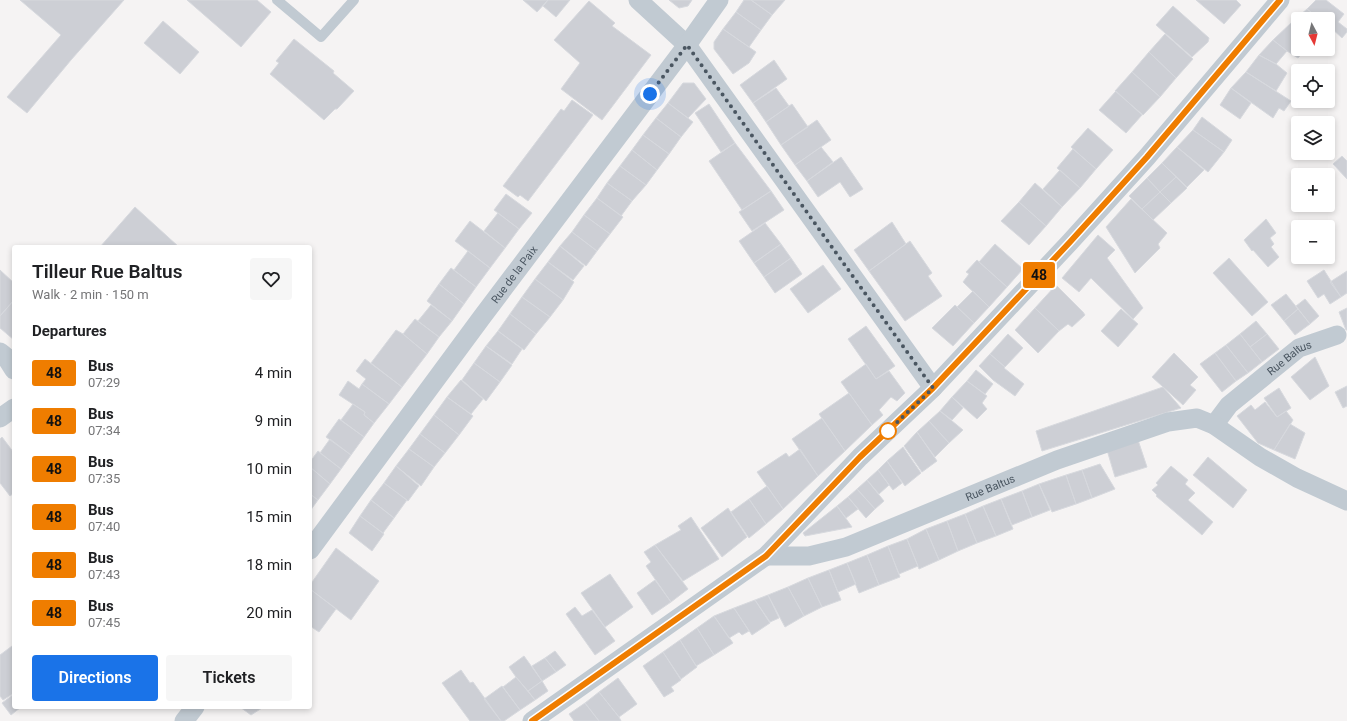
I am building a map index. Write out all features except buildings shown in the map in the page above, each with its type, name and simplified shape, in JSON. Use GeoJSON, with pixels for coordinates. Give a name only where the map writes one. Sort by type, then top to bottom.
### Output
{"type":"FeatureCollection","features":[{"type":"Feature","properties":{"kind":"street"},"geometry":{"type":"LineString","coordinates":[[638,0],[687,45],[933,388]]}},
{"type":"Feature","properties":{"kind":"street","name":"Rue de la Paix"},"geometry":{"type":"LineString","coordinates":[[312,547],[719,0]]}},
{"type":"Feature","properties":{"kind":"street"},"geometry":{"type":"LineString","coordinates":[[532,721],[766,556],[860,457],[933,388],[1147,157],[1280,0]]}},
{"type":"Feature","properties":{"kind":"street","name":"Rue Baltus"},"geometry":{"type":"LineString","coordinates":[[1214,425],[1229,405],[1299,348],[1337,335]]}},
{"type":"Feature","properties":{"kind":"street"},"geometry":{"type":"LineString","coordinates":[[0,352],[5,356],[12,367]]}},
{"type":"Feature","properties":{"kind":"street"},"geometry":{"type":"LineString","coordinates":[[0,418],[12,409]]}},
{"type":"Feature","properties":{"kind":"street","name":"Rue Baltus"},"geometry":{"type":"LineString","coordinates":[[766,556],[809,556],[846,547],[1056,460],[1168,422],[1197,418],[1214,425],[1260,457],[1284,471],[1347,501]]}},
{"type":"Feature","properties":{"kind":"street"},"geometry":{"type":"LineString","coordinates":[[184,721],[193,709]]}},
{"type":"Feature","properties":{"kind":"lane"},"geometry":{"type":"LineString","coordinates":[[277,0],[321,37],[354,0]]}},
{"type":"Feature","properties":{"kind":"bus line","name":"48"},"geometry":{"type":"LineString","coordinates":[[532,721],[766,556],[860,457],[933,388],[1070,242],[1147,157],[1280,0]]}},
{"type":"Feature","properties":{"kind":"route"},"geometry":{"type":"LineString","coordinates":[[650,94],[687,45],[933,388],[888,431]]}}]}
